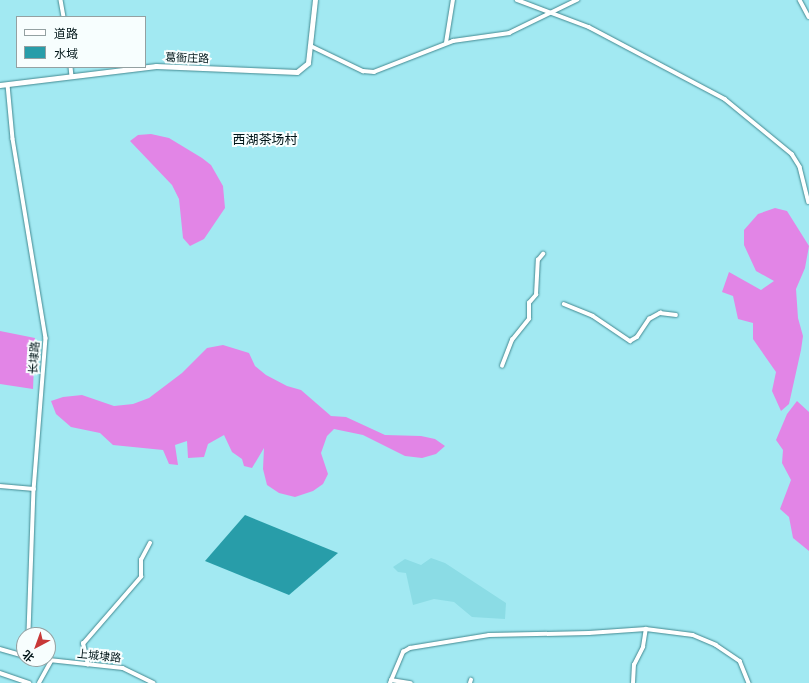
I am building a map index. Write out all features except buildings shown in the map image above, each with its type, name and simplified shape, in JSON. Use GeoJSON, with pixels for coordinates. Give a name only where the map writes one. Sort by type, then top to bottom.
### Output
{"type":"FeatureCollection","features":[{"type":"Feature","properties":{"kind":"street"},"geometry":{"type":"LineString","coordinates":[[61,0],[64,16]]}},
{"type":"Feature","properties":{"kind":"street","name":"葛衙庄路"},"geometry":{"type":"LineString","coordinates":[[146,67],[156,66],[297,72],[308,63],[315,0]]}},
{"type":"Feature","properties":{"kind":"street"},"geometry":{"type":"LineString","coordinates":[[446,43],[453,0]]}},
{"type":"Feature","properties":{"kind":"street"},"geometry":{"type":"LineString","coordinates":[[517,0],[589,27],[710,90],[740,110],[792,154],[800,167],[809,202]]}},
{"type":"Feature","properties":{"kind":"street"},"geometry":{"type":"LineString","coordinates":[[311,46],[356,69],[374,72],[446,43],[477,36],[509,33],[549,12],[577,0]]}},
{"type":"Feature","properties":{"kind":"street"},"geometry":{"type":"LineString","coordinates":[[800,0],[809,17]]}},
{"type":"Feature","properties":{"kind":"street"},"geometry":{"type":"LineString","coordinates":[[71,68],[72,76]]}},
{"type":"Feature","properties":{"kind":"street","name":"葛衙庄路"},"geometry":{"type":"LineString","coordinates":[[0,85],[139,68]]}},
{"type":"Feature","properties":{"kind":"street","name":"长埭路"},"geometry":{"type":"LineString","coordinates":[[8,85],[13,138],[46,338],[34,489],[29,627]]}},
{"type":"Feature","properties":{"kind":"street"},"geometry":{"type":"LineString","coordinates":[[502,366],[512,340],[529,319],[529,303],[536,295],[538,260],[543,254]]}},
{"type":"Feature","properties":{"kind":"street"},"geometry":{"type":"LineString","coordinates":[[564,304],[593,316],[630,341],[637,338],[639,330],[653,317],[660,313],[676,315]]}},
{"type":"Feature","properties":{"kind":"street"},"geometry":{"type":"LineString","coordinates":[[0,486],[34,489]]}},
{"type":"Feature","properties":{"kind":"street"},"geometry":{"type":"LineString","coordinates":[[88,665],[83,644],[141,577],[141,560],[150,543]]}},
{"type":"Feature","properties":{"kind":"street"},"geometry":{"type":"LineString","coordinates":[[633,683],[634,665],[643,647],[646,629]]}},
{"type":"Feature","properties":{"kind":"street"},"geometry":{"type":"LineString","coordinates":[[411,683],[391,681],[403,652],[410,648],[489,635],[589,633],[646,629],[693,635],[716,645],[740,661],[749,683]]}},
{"type":"Feature","properties":{"kind":"street"},"geometry":{"type":"LineString","coordinates":[[0,649],[16,654]]}},
{"type":"Feature","properties":{"kind":"street","name":"上城埭路"},"geometry":{"type":"LineString","coordinates":[[56,662],[123,668],[154,683]]}},
{"type":"Feature","properties":{"kind":"street"},"geometry":{"type":"LineString","coordinates":[[39,683],[48,667]]}},
{"type":"Feature","properties":{"kind":"street"},"geometry":{"type":"LineString","coordinates":[[0,673],[29,683]]}},
{"type":"Feature","properties":{"kind":"shaded area"},"geometry":{"type":"Polygon","coordinates":[[[151,134],[169,138],[202,158],[211,165],[223,186],[225,208],[204,239],[190,246],[183,238],[179,199],[172,185],[130,141],[138,135],[151,134]]]}},
{"type":"Feature","properties":{"kind":"shaded area"},"geometry":{"type":"Polygon","coordinates":[[[775,208],[787,211],[809,246],[805,268],[796,289],[798,318],[803,336],[801,350],[789,404],[781,411],[772,391],[776,372],[753,339],[753,323],[738,319],[733,296],[722,292],[729,272],[761,290],[774,281],[756,271],[744,245],[744,230],[758,214],[775,208]]]}},
{"type":"Feature","properties":{"kind":"shaded area"},"geometry":{"type":"Polygon","coordinates":[[[0,331],[35,338],[33,389],[0,384],[0,331]]]}},
{"type":"Feature","properties":{"kind":"shaded area"},"geometry":{"type":"Polygon","coordinates":[[[223,345],[249,353],[255,366],[266,375],[287,386],[301,390],[331,416],[346,417],[385,435],[421,436],[435,439],[445,446],[436,454],[422,458],[405,456],[363,435],[334,429],[327,436],[321,453],[328,474],[323,484],[313,491],[295,497],[279,493],[267,485],[263,469],[264,448],[252,468],[244,466],[242,459],[232,452],[224,435],[208,444],[204,457],[188,458],[187,441],[175,445],[178,465],[169,464],[163,450],[113,445],[100,433],[71,427],[56,414],[51,401],[63,397],[82,395],[114,406],[133,404],[149,398],[182,373],[207,348],[223,345]]]}},
{"type":"Feature","properties":{"kind":"shaded area"},"geometry":{"type":"Polygon","coordinates":[[[797,401],[809,412],[809,551],[793,538],[789,517],[780,509],[791,480],[782,463],[783,450],[776,440],[787,414],[797,401]]]}},
{"type":"Feature","properties":{"kind":"shaded area"},"geometry":{"type":"Polygon","coordinates":[[[431,558],[445,563],[506,603],[505,619],[472,617],[454,602],[434,599],[413,605],[406,573],[398,572],[393,567],[405,559],[421,565],[431,558]]]}},
{"type":"Feature","properties":{"kind":"water"},"geometry":{"type":"Polygon","coordinates":[[[245,515],[338,553],[289,595],[205,561],[245,515]]]}},
{"type":"Feature","properties":{"kind":"district","name":"西湖茶场村"},"geometry":{"type":"Point","coordinates":[265,140]}}]}
